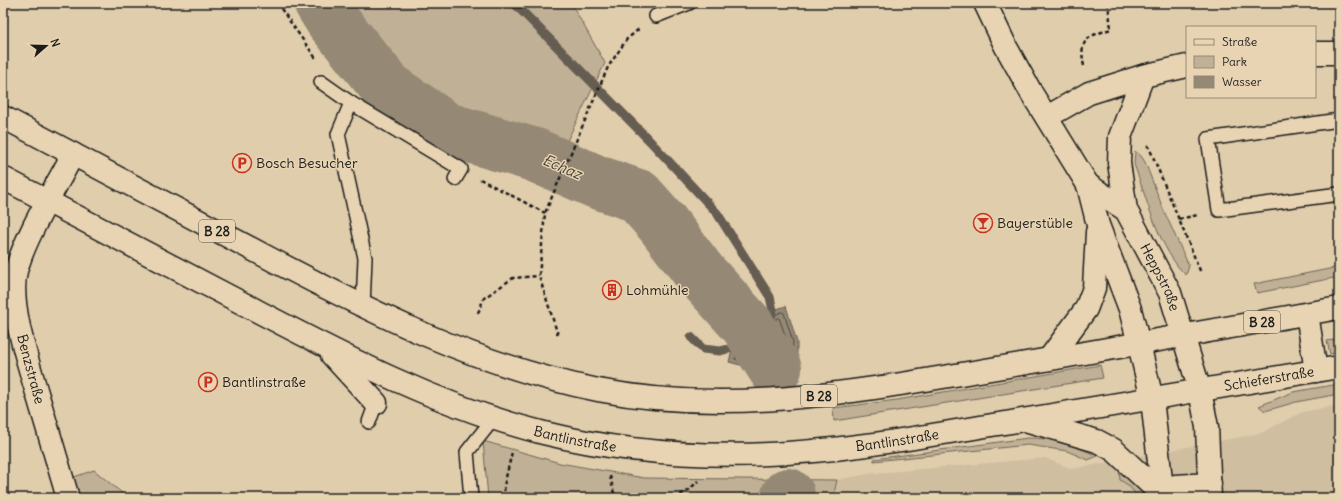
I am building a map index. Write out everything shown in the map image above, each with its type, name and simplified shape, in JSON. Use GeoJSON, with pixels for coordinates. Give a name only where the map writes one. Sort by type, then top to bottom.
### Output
{"type":"FeatureCollection","features":[{"type":"Feature","properties":{"kind":"main road","name":"Heppstraße"},"geometry":{"type":"LineString","coordinates":[[985,3],[1006,47],[1088,185],[1098,225],[1130,309],[1139,344],[1152,399],[1163,497]]}},
{"type":"Feature","properties":{"kind":"main road"},"geometry":{"type":"LineString","coordinates":[[1316,53],[1339,53]]}},
{"type":"Feature","properties":{"kind":"main road"},"geometry":{"type":"LineString","coordinates":[[1047,117],[1089,93],[1143,76],[1186,66]]}},
{"type":"Feature","properties":{"kind":"main road"},"geometry":{"type":"LineString","coordinates":[[1126,210],[1119,163],[1120,137],[1143,76]]}},
{"type":"Feature","properties":{"kind":"main road","name":"B 28"},"geometry":{"type":"LineString","coordinates":[[3,117],[363,307],[470,354],[530,374],[601,390],[678,401],[760,402],[802,398],[900,384],[1139,344],[1339,308]]}},
{"type":"Feature","properties":{"kind":"main road","name":"Benzstraße"},"geometry":{"type":"LineString","coordinates":[[68,498],[29,365],[14,290],[16,273],[22,254],[73,154]]}},
{"type":"Feature","properties":{"kind":"main road","name":"Bantlinstraße"},"geometry":{"type":"LineString","coordinates":[[3,178],[324,345],[394,379],[494,418],[520,426],[555,435],[625,448],[673,453],[733,455],[782,453],[864,446],[1200,391]]}},
{"type":"Feature","properties":{"kind":"main road","name":"Heppstraße"},"geometry":{"type":"LineString","coordinates":[[1088,185],[1126,210],[1170,293],[1200,391],[1207,427],[1210,491]]}},
{"type":"Feature","properties":{"kind":"main road"},"geometry":{"type":"LineString","coordinates":[[1049,359],[1086,309],[1094,288],[1098,225]]}},
{"type":"Feature","properties":{"kind":"main road"},"geometry":{"type":"LineString","coordinates":[[1307,314],[1316,371]]}},
{"type":"Feature","properties":{"kind":"main road"},"geometry":{"type":"LineString","coordinates":[[324,345],[372,412]]}},
{"type":"Feature","properties":{"kind":"main road","name":"Schieferstraße"},"geometry":{"type":"LineString","coordinates":[[1200,391],[1339,367]]}},
{"type":"Feature","properties":{"kind":"main road"},"geometry":{"type":"LineString","coordinates":[[1025,420],[1097,441],[1114,450],[1163,497],[1175,486],[1210,491]]}},
{"type":"Feature","properties":{"kind":"lane"},"geometry":{"type":"LineString","coordinates":[[656,16],[689,3]]}},
{"type":"Feature","properties":{"kind":"lane"},"geometry":{"type":"LineString","coordinates":[[321,82],[458,174]]}},
{"type":"Feature","properties":{"kind":"lane"},"geometry":{"type":"LineString","coordinates":[[352,102],[338,134],[365,258],[363,307]]}},
{"type":"Feature","properties":{"kind":"lane"},"geometry":{"type":"LineString","coordinates":[[1339,120],[1208,139],[1219,210],[1339,194]]}},
{"type":"Feature","properties":{"kind":"lane"},"geometry":{"type":"LineString","coordinates":[[471,498],[467,452],[494,418]]}},
{"type":"Feature","properties":{"kind":"path"},"geometry":{"type":"LineString","coordinates":[[277,3],[320,64]]}},
{"type":"Feature","properties":{"kind":"path"},"geometry":{"type":"LineString","coordinates":[[1089,93],[1082,59],[1083,50],[1087,39],[1090,36],[1111,29],[1108,3]]}},
{"type":"Feature","properties":{"kind":"path"},"geometry":{"type":"LineString","coordinates":[[558,335],[539,276],[545,213],[608,67],[628,39],[656,16]]}},
{"type":"Feature","properties":{"kind":"path"},"geometry":{"type":"LineString","coordinates":[[1149,147],[1201,273]]}},
{"type":"Feature","properties":{"kind":"path"},"geometry":{"type":"LineString","coordinates":[[458,174],[545,213]]}},
{"type":"Feature","properties":{"kind":"path"},"geometry":{"type":"LineString","coordinates":[[478,313],[484,298],[513,278],[539,276]]}},
{"type":"Feature","properties":{"kind":"path"},"geometry":{"type":"LineString","coordinates":[[506,498],[504,486],[509,461],[520,426]]}},
{"type":"Feature","properties":{"kind":"path"},"geometry":{"type":"LineString","coordinates":[[610,476],[615,498]]}},
{"type":"Feature","properties":{"kind":"path"},"geometry":{"type":"LineString","coordinates":[[674,498],[689,490],[698,481]]}},
{"type":"Feature","properties":{"kind":"shaded area"},"geometry":{"type":"Polygon","coordinates":[[[1339,405],[1339,498],[834,498],[837,480],[867,474],[1045,458],[1072,469],[1261,433],[1302,412],[1339,405]]]}},
{"type":"Feature","properties":{"kind":"green space"},"geometry":{"type":"Polygon","coordinates":[[[290,3],[571,3],[605,63],[544,188],[474,157],[400,113],[347,76],[290,3]]]}},
{"type":"Feature","properties":{"kind":"green space"},"geometry":{"type":"Polygon","coordinates":[[[1135,151],[1145,162],[1164,211],[1189,266],[1186,275],[1177,265],[1161,238],[1134,164],[1135,151]]]}},
{"type":"Feature","properties":{"kind":"green space"},"geometry":{"type":"Polygon","coordinates":[[[1339,267],[1339,277],[1257,293],[1254,284],[1339,267]]]}},
{"type":"Feature","properties":{"kind":"green space"},"geometry":{"type":"Polygon","coordinates":[[[1339,339],[1339,352],[1330,354],[1327,341],[1339,339]]]}},
{"type":"Feature","properties":{"kind":"green space"},"geometry":{"type":"Polygon","coordinates":[[[1100,365],[1103,378],[834,421],[833,408],[897,400],[1100,365]]]}},
{"type":"Feature","properties":{"kind":"green space"},"geometry":{"type":"Polygon","coordinates":[[[1339,384],[1339,394],[1296,402],[1265,411],[1259,406],[1293,392],[1339,384]]]}},
{"type":"Feature","properties":{"kind":"green space"},"geometry":{"type":"Polygon","coordinates":[[[1028,438],[1047,439],[1064,443],[1098,456],[1088,460],[1067,451],[1028,445],[874,461],[874,459],[1028,438]]]}},
{"type":"Feature","properties":{"kind":"green space"},"geometry":{"type":"Polygon","coordinates":[[[483,441],[560,463],[644,478],[837,480],[833,498],[488,498],[483,441]]]}},
{"type":"Feature","properties":{"kind":"green space"},"geometry":{"type":"Polygon","coordinates":[[[1119,469],[1135,482],[1146,498],[1139,498],[1128,485],[1120,480],[1119,469]]]}},
{"type":"Feature","properties":{"kind":"green space"},"geometry":{"type":"Polygon","coordinates":[[[94,470],[128,498],[68,498],[63,481],[94,470]]]}},
{"type":"Feature","properties":{"kind":"water"},"geometry":{"type":"Polygon","coordinates":[[[786,306],[797,342],[797,362],[771,368],[756,368],[729,362],[736,333],[773,310],[786,306]]]}},
{"type":"Feature","properties":{"kind":"waterway","name":"Echaz"},"geometry":{"type":"LineString","coordinates":[[321,3],[331,19],[388,89],[446,129],[535,155],[597,182],[638,196],[662,223],[700,273],[747,325],[775,369]]}},
{"type":"Feature","properties":{"kind":"waterway"},"geometry":{"type":"LineString","coordinates":[[514,3],[649,140],[717,213],[770,297],[773,310],[770,321]]}},
{"type":"Feature","properties":{"kind":"waterway"},"geometry":{"type":"LineString","coordinates":[[691,337],[703,349],[720,351],[744,345]]}},
{"type":"Feature","properties":{"kind":"place","name":"Bosch Besucher"},"geometry":{"type":"Point","coordinates":[242,163]}},
{"type":"Feature","properties":{"kind":"place","name":"Bayerstüble"},"geometry":{"type":"Point","coordinates":[983,223]}},
{"type":"Feature","properties":{"kind":"place","name":"Lohmühle"},"geometry":{"type":"Point","coordinates":[612,290]}},
{"type":"Feature","properties":{"kind":"place","name":"Bantlinstraße"},"geometry":{"type":"Point","coordinates":[208,382]}}]}
